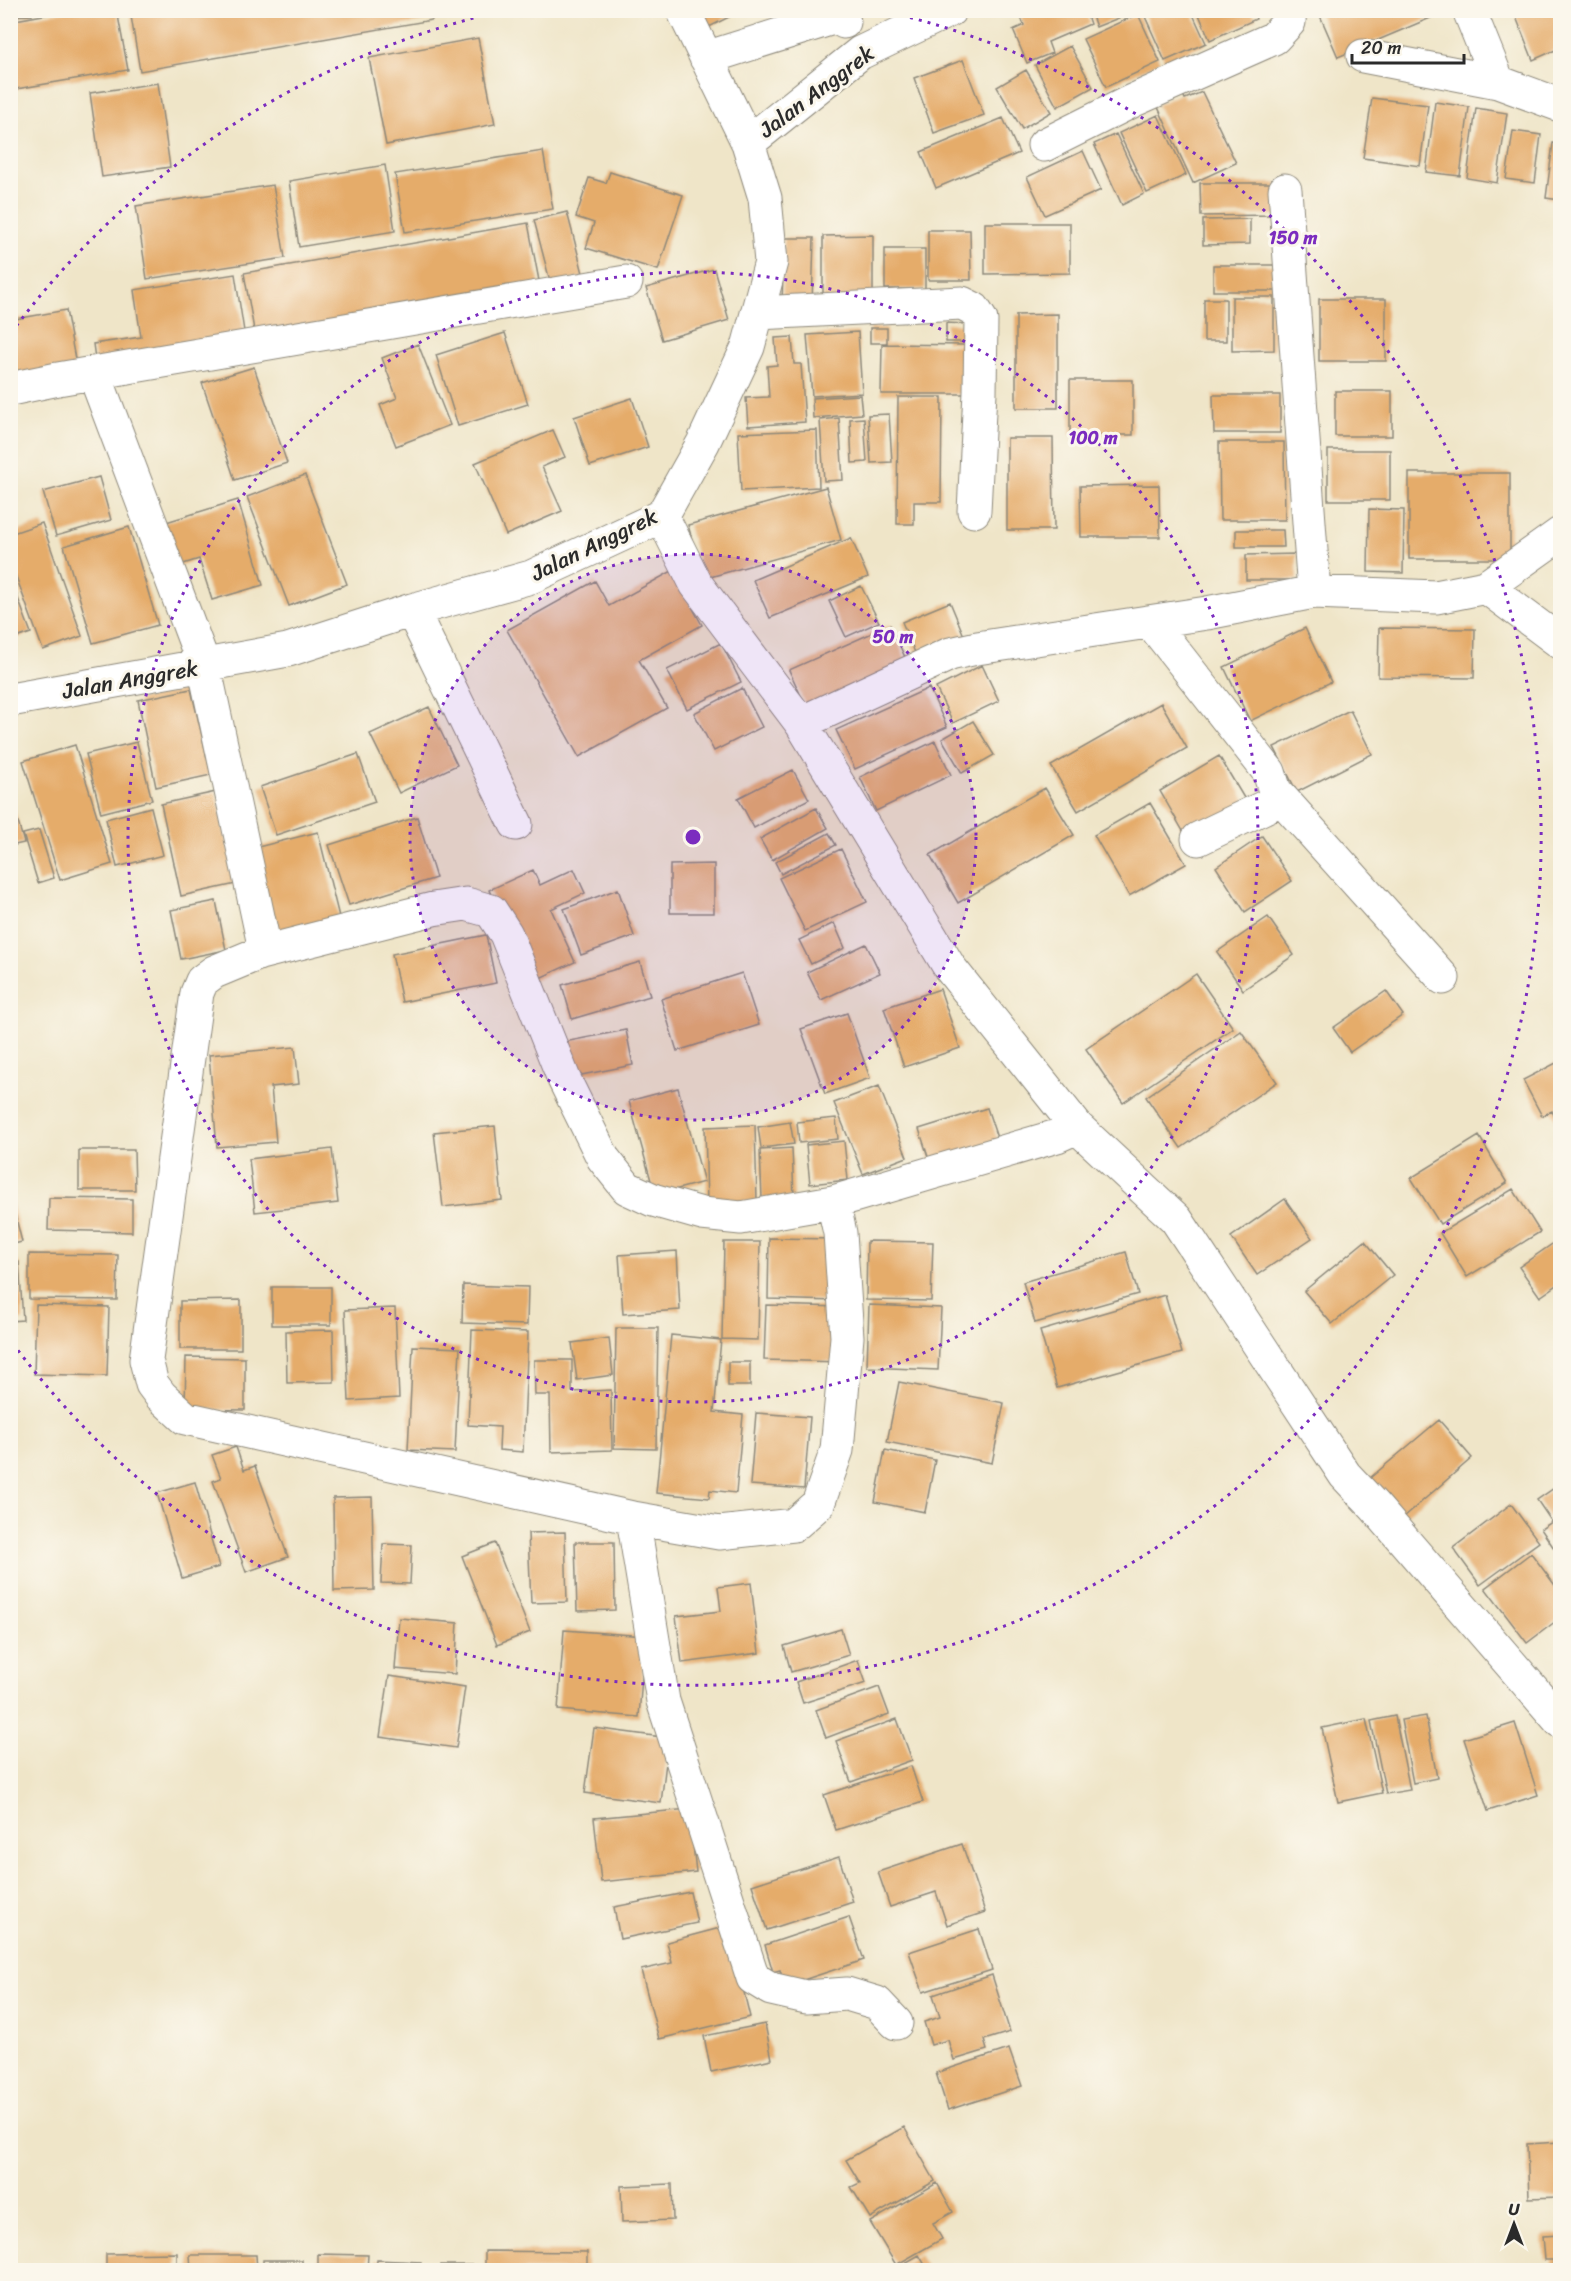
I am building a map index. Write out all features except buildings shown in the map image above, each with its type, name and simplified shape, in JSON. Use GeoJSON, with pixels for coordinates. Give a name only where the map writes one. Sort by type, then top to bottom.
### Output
{"type":"FeatureCollection","features":[{"type":"Feature","properties":{"kind":"street"},"geometry":{"type":"LineString","coordinates":[[683,10],[748,143]]}},
{"type":"Feature","properties":{"kind":"street","name":"Jalan Anggrek"},"geometry":{"type":"LineString","coordinates":[[10,700],[288,650],[412,610],[531,577],[662,516],[703,443],[748,346],[771,261],[765,198],[748,143],[860,53],[950,10]]}},
{"type":"Feature","properties":{"kind":"street"},"geometry":{"type":"LineString","coordinates":[[1044,145],[1143,96],[1274,38],[1289,21],[1290,10]]}},
{"type":"Feature","properties":{"kind":"street"},"geometry":{"type":"LineString","coordinates":[[1469,10],[1498,82]]}},
{"type":"Feature","properties":{"kind":"street"},"geometry":{"type":"LineString","coordinates":[[706,58],[836,16],[841,16],[860,53]]}},
{"type":"Feature","properties":{"kind":"street"},"geometry":{"type":"LineString","coordinates":[[1364,56],[1498,82],[1560,105]]}},
{"type":"Feature","properties":{"kind":"street"},"geometry":{"type":"LineString","coordinates":[[1286,190],[1314,592]]}},
{"type":"Feature","properties":{"kind":"street"},"geometry":{"type":"LineString","coordinates":[[10,389],[626,282]]}},
{"type":"Feature","properties":{"kind":"street"},"geometry":{"type":"LineString","coordinates":[[757,313],[962,303],[974,309],[981,320],[974,511]]}},
{"type":"Feature","properties":{"kind":"street"},"geometry":{"type":"LineString","coordinates":[[94,373],[204,665],[263,940],[260,953]]}},
{"type":"Feature","properties":{"kind":"street"},"geometry":{"type":"LineString","coordinates":[[662,516],[696,584],[801,723],[950,968],[1077,1126],[1176,1219],[1345,1475],[1560,1721]]}},
{"type":"Feature","properties":{"kind":"street"},"geometry":{"type":"LineString","coordinates":[[801,723],[950,654],[1151,622],[1314,592],[1436,597],[1486,587],[1560,534]]}},
{"type":"Feature","properties":{"kind":"street"},"geometry":{"type":"LineString","coordinates":[[1486,587],[1560,642]]}},
{"type":"Feature","properties":{"kind":"street"},"geometry":{"type":"LineString","coordinates":[[412,610],[516,824]]}},
{"type":"Feature","properties":{"kind":"street"},"geometry":{"type":"LineString","coordinates":[[1151,622],[1269,772],[1275,791],[1443,978]]}},
{"type":"Feature","properties":{"kind":"street"},"geometry":{"type":"LineString","coordinates":[[1198,839],[1273,803],[1275,791]]}},
{"type":"Feature","properties":{"kind":"street"},"geometry":{"type":"LineString","coordinates":[[833,1202],[840,1233],[847,1336],[837,1450],[818,1504],[794,1525],[719,1533],[633,1518],[185,1418],[161,1396],[152,1384],[146,1360],[197,993],[202,981],[214,972],[260,953],[433,909],[466,904],[491,911],[506,934],[564,1079],[603,1158],[627,1188],[653,1200],[702,1214],[741,1218],[833,1202],[1056,1136],[1077,1126]]}},
{"type":"Feature","properties":{"kind":"street"},"geometry":{"type":"LineString","coordinates":[[633,1518],[663,1701],[753,1978],[771,1989],[806,1997],[847,1994],[877,2003],[896,2023]]}}]}
